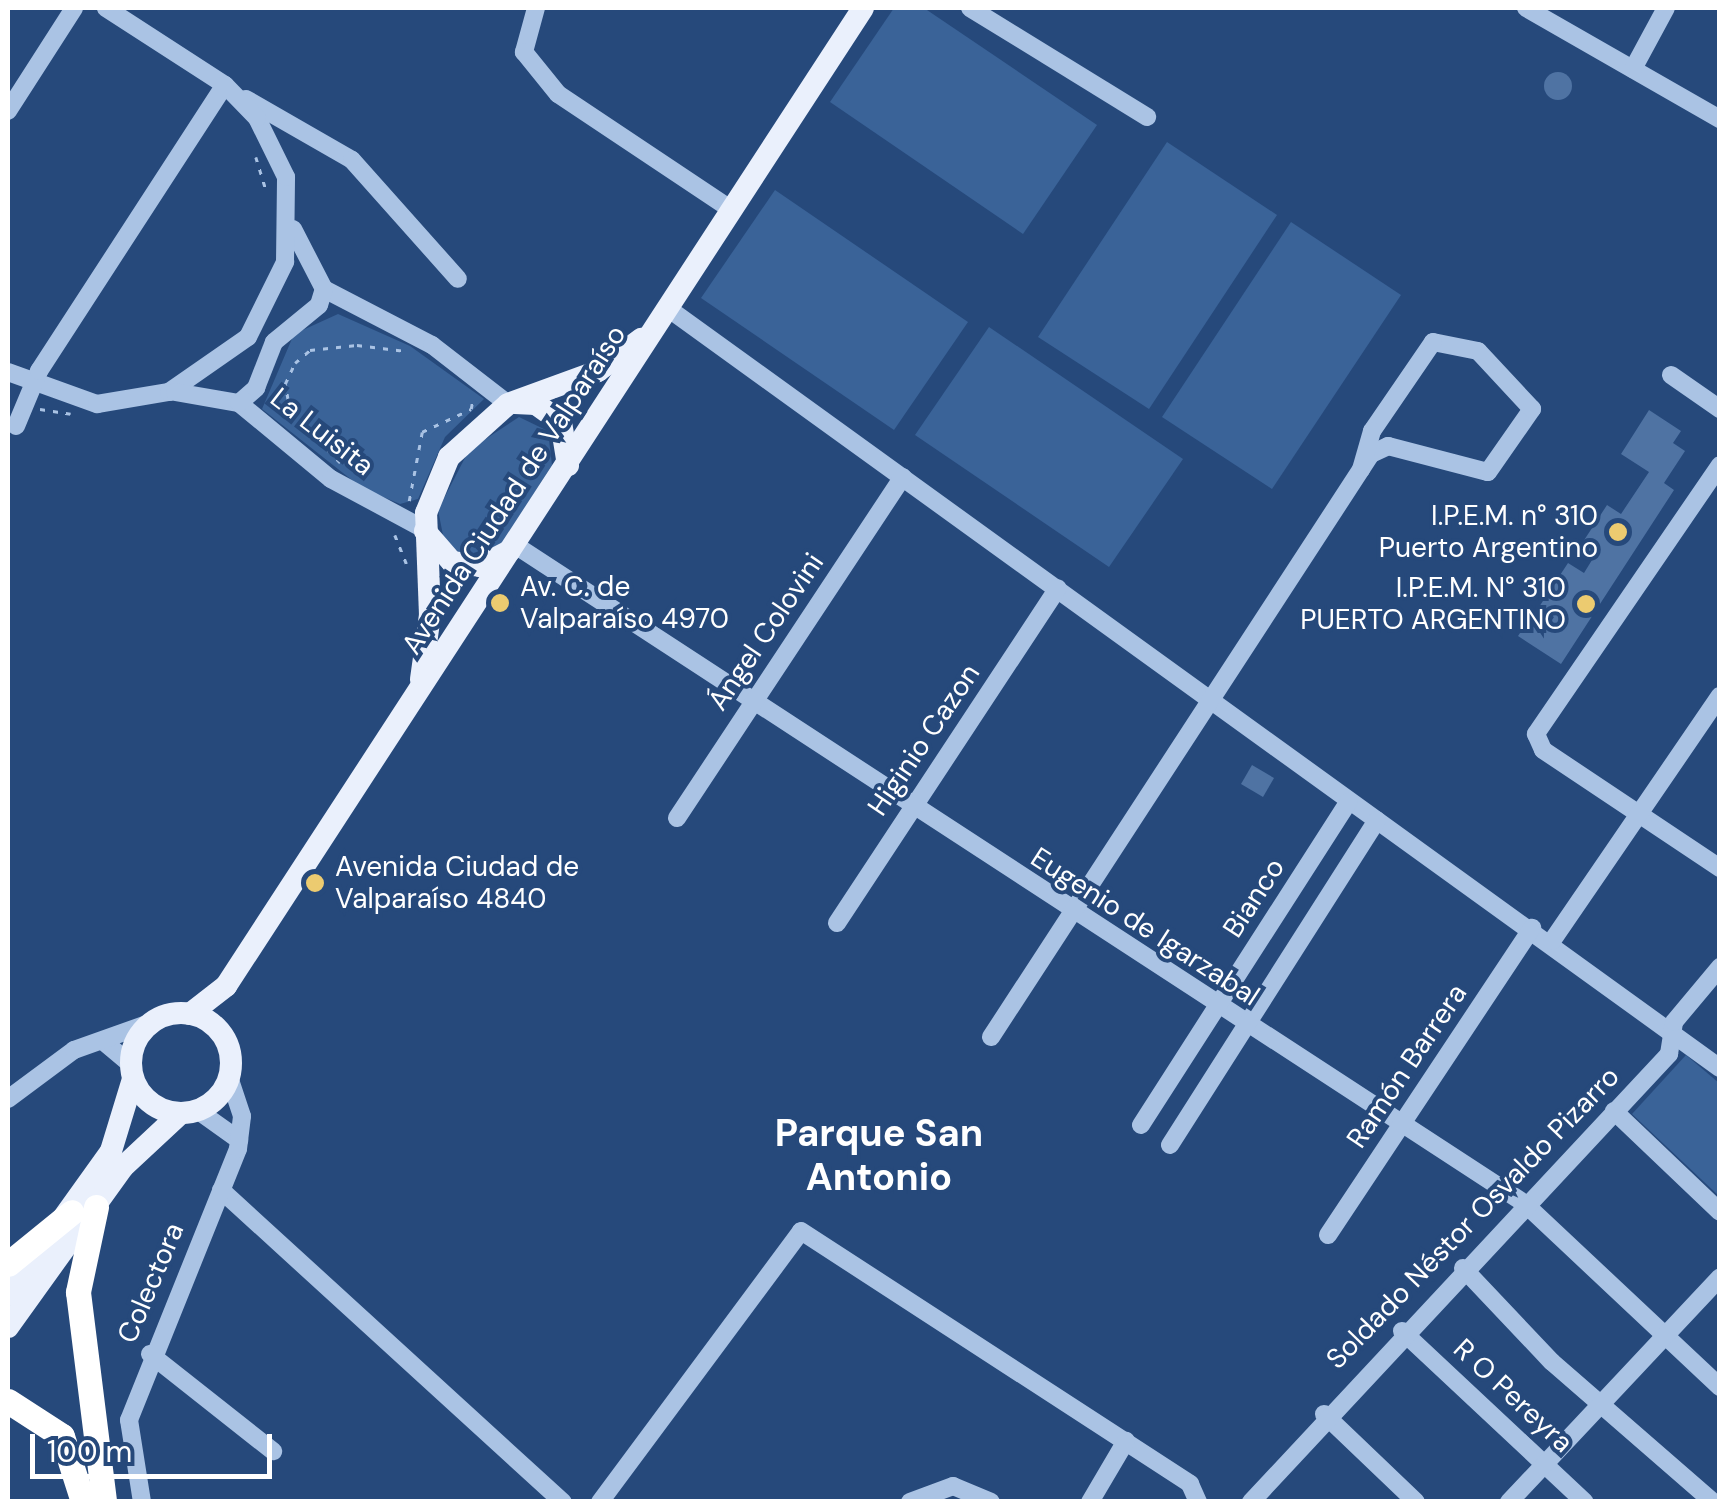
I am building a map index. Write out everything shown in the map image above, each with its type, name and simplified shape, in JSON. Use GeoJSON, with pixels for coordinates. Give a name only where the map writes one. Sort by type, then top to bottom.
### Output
{"type":"FeatureCollection","features":[{"type":"Feature","properties":{"kind":"highway"},"geometry":{"type":"LineString","coordinates":[[8,1264],[84,1210]]}},
{"type":"Feature","properties":{"kind":"highway"},"geometry":{"type":"LineString","coordinates":[[84,1210],[78,1292],[104,1502]]}},
{"type":"Feature","properties":{"kind":"highway"},"geometry":{"type":"LineString","coordinates":[[8,1401],[62,1436],[84,1502]]}},
{"type":"Feature","properties":{"kind":"main road","name":"Avenida Ciudad de Valparaíso"},"geometry":{"type":"LineString","coordinates":[[190,1014],[226,986],[863,8]]}},
{"type":"Feature","properties":{"kind":"main road","name":"Avenida Ciudad de Valparaíso"},"geometry":{"type":"LineString","coordinates":[[419,690],[430,615],[424,529],[449,457],[508,404],[598,371],[664,316]]}},
{"type":"Feature","properties":{"kind":"main road"},"geometry":{"type":"LineString","coordinates":[[508,404],[536,404],[562,422],[568,465]]}},
{"type":"Feature","properties":{"kind":"main road"},"geometry":{"type":"LineString","coordinates":[[424,529],[441,556],[463,564],[500,560],[515,545]]}},
{"type":"Feature","properties":{"kind":"main road","name":"Avenida Ciudad de Valparaíso"},"geometry":{"type":"LineString","coordinates":[[220,1032],[226,986]]}},
{"type":"Feature","properties":{"kind":"main road"},"geometry":{"type":"LineString","coordinates":[[8,1295],[84,1210],[133,1155],[229,1078],[220,1032],[190,1014],[150,1023],[111,1151],[84,1210],[8,1326]]}},
{"type":"Feature","properties":{"kind":"main road"},"geometry":{"type":"LineString","coordinates":[[132,1072],[151,1104],[189,1112]]}},
{"type":"Feature","properties":{"kind":"street"},"geometry":{"type":"LineString","coordinates":[[8,111],[74,8]]}},
{"type":"Feature","properties":{"kind":"street"},"geometry":{"type":"LineString","coordinates":[[106,8],[231,90],[352,160],[458,278]]}},
{"type":"Feature","properties":{"kind":"street"},"geometry":{"type":"LineString","coordinates":[[536,8],[524,52],[558,94],[732,210]]}},
{"type":"Feature","properties":{"kind":"street"},"geometry":{"type":"LineString","coordinates":[[970,8],[1147,117]]}},
{"type":"Feature","properties":{"kind":"street"},"geometry":{"type":"LineString","coordinates":[[1526,8],[1720,118]]}},
{"type":"Feature","properties":{"kind":"street"},"geometry":{"type":"LineString","coordinates":[[1634,69],[1666,8]]}},
{"type":"Feature","properties":{"kind":"street"},"geometry":{"type":"LineString","coordinates":[[231,90],[280,158],[290,218],[312,272],[324,289],[430,344],[508,404]]}},
{"type":"Feature","properties":{"kind":"street"},"geometry":{"type":"LineString","coordinates":[[16,426],[27,394],[231,90]]}},
{"type":"Feature","properties":{"kind":"street"},"geometry":{"type":"LineString","coordinates":[[170,392],[220,365],[259,323],[279,281],[290,218]]}},
{"type":"Feature","properties":{"kind":"street"},"geometry":{"type":"LineString","coordinates":[[279,281],[312,272]]}},
{"type":"Feature","properties":{"kind":"street","name":"La Luisita"},"geometry":{"type":"LineString","coordinates":[[324,289],[319,304],[274,342],[256,388],[230,400],[326,475],[424,529]]}},
{"type":"Feature","properties":{"kind":"street"},"geometry":{"type":"LineString","coordinates":[[664,316],[903,477],[1348,802],[1552,941],[1720,1068]]}},
{"type":"Feature","properties":{"kind":"street"},"geometry":{"type":"LineString","coordinates":[[991,1038],[1361,469],[1388,446],[1488,472],[1532,408],[1478,350],[1432,342],[1372,431],[1361,469]]}},
{"type":"Feature","properties":{"kind":"street"},"geometry":{"type":"LineString","coordinates":[[8,372],[27,394],[82,402],[170,392],[230,400],[220,365]]}},
{"type":"Feature","properties":{"kind":"street"},"geometry":{"type":"LineString","coordinates":[[1671,376],[1720,409]]}},
{"type":"Feature","properties":{"kind":"street"},"geometry":{"type":"LineString","coordinates":[[1720,464],[1538,726],[1538,741],[1638,815],[1720,868]]}},
{"type":"Feature","properties":{"kind":"street","name":"Ángel Colovini"},"geometry":{"type":"LineString","coordinates":[[677,818],[903,477]]}},
{"type":"Feature","properties":{"kind":"street","name":"Eugenio de Igarzabal"},"geometry":{"type":"LineString","coordinates":[[515,545],[1398,1126],[1524,1203],[1720,1386]]}},
{"type":"Feature","properties":{"kind":"street","name":"Higinio Cazon"},"geometry":{"type":"LineString","coordinates":[[837,922],[1058,588]]}},
{"type":"Feature","properties":{"kind":"street"},"geometry":{"type":"LineString","coordinates":[[1552,941],[1720,696]]}},
{"type":"Feature","properties":{"kind":"street","name":"Bianco"},"geometry":{"type":"LineString","coordinates":[[1141,1125],[1348,802]]}},
{"type":"Feature","properties":{"kind":"street"},"geometry":{"type":"LineString","coordinates":[[1170,1145],[1377,820]]}},
{"type":"Feature","properties":{"kind":"street","name":"Ramón Barrera"},"geometry":{"type":"LineString","coordinates":[[1328,1235],[1532,928]]}},
{"type":"Feature","properties":{"kind":"street","name":"Soldado Néstor Osvaldo Pizarro"},"geometry":{"type":"LineString","coordinates":[[1250,1500],[1324,1414],[1669,1054],[1671,1029],[1720,967]]}},
{"type":"Feature","properties":{"kind":"street"},"geometry":{"type":"LineString","coordinates":[[8,1099],[74,1050],[150,1023]]}},
{"type":"Feature","properties":{"kind":"street"},"geometry":{"type":"LineString","coordinates":[[103,1041],[132,1072]]}},
{"type":"Feature","properties":{"kind":"street"},"geometry":{"type":"LineString","coordinates":[[189,1112],[239,1140],[242,1116],[229,1078]]}},
{"type":"Feature","properties":{"kind":"street"},"geometry":{"type":"LineString","coordinates":[[1614,1111],[1720,1212]]}},
{"type":"Feature","properties":{"kind":"street","name":"Colectora"},"geometry":{"type":"LineString","coordinates":[[142,1502],[129,1420],[150,1354],[239,1140]]}},
{"type":"Feature","properties":{"kind":"street"},"geometry":{"type":"LineString","coordinates":[[221,1190],[563,1502]]}},
{"type":"Feature","properties":{"kind":"street"},"geometry":{"type":"LineString","coordinates":[[600,1502],[801,1231],[1190,1484],[1198,1502]]}},
{"type":"Feature","properties":{"kind":"street"},"geometry":{"type":"LineString","coordinates":[[1463,1268],[1598,1405],[1713,1502]]}},
{"type":"Feature","properties":{"kind":"street"},"geometry":{"type":"LineString","coordinates":[[1509,1502],[1720,1277]]}},
{"type":"Feature","properties":{"kind":"street","name":"R O Pereyra"},"geometry":{"type":"LineString","coordinates":[[1402,1332],[1586,1502]]}},
{"type":"Feature","properties":{"kind":"street"},"geometry":{"type":"LineString","coordinates":[[150,1354],[273,1450]]}},
{"type":"Feature","properties":{"kind":"street"},"geometry":{"type":"LineString","coordinates":[[1324,1414],[1416,1502]]}},
{"type":"Feature","properties":{"kind":"street"},"geometry":{"type":"LineString","coordinates":[[1090,1502],[1126,1442]]}},
{"type":"Feature","properties":{"kind":"street"},"geometry":{"type":"LineString","coordinates":[[910,1502],[953,1486],[991,1502]]}},
{"type":"Feature","properties":{"kind":"path"},"geometry":{"type":"LineString","coordinates":[[251,144],[271,205]]}},
{"type":"Feature","properties":{"kind":"path"},"geometry":{"type":"LineString","coordinates":[[345,468],[284,398],[300,356],[357,345],[417,356],[430,344]]}},
{"type":"Feature","properties":{"kind":"path"},"geometry":{"type":"LineString","coordinates":[[402,519],[422,432],[472,409],[466,390]]}},
{"type":"Feature","properties":{"kind":"path"},"geometry":{"type":"LineString","coordinates":[[27,394],[68,416],[82,402]]}},
{"type":"Feature","properties":{"kind":"path"},"geometry":{"type":"LineString","coordinates":[[326,475],[334,457]]}},
{"type":"Feature","properties":{"kind":"path"},"geometry":{"type":"LineString","coordinates":[[390,495],[402,519],[410,578]]}},
{"type":"Feature","properties":{"kind":"path"},"geometry":{"type":"LineString","coordinates":[[382,526],[402,519]]}},
{"type":"Feature","properties":{"kind":"shaded area"},"geometry":{"type":"Polygon","coordinates":[[[894,8],[924,8],[1097,125],[1023,234],[830,102],[894,8]]]}},
{"type":"Feature","properties":{"kind":"shaded area"},"geometry":{"type":"Polygon","coordinates":[[[1167,142],[1277,215],[1149,409],[1038,337],[1167,142]]]}},
{"type":"Feature","properties":{"kind":"shaded area"},"geometry":{"type":"Polygon","coordinates":[[[775,190],[968,322],[894,430],[701,298],[775,190]]]}},
{"type":"Feature","properties":{"kind":"shaded area"},"geometry":{"type":"Polygon","coordinates":[[[1291,222],[1401,295],[1272,489],[1162,417],[1291,222]]]}},
{"type":"Feature","properties":{"kind":"shaded area"},"geometry":{"type":"Polygon","coordinates":[[[338,314],[410,346],[484,399],[445,437],[418,499],[400,504],[362,488],[262,409],[294,334],[338,314]]]}},
{"type":"Feature","properties":{"kind":"shaded area"},"geometry":{"type":"Polygon","coordinates":[[[989,327],[1183,459],[1109,567],[915,435],[989,327]]]}},
{"type":"Feature","properties":{"kind":"shaded area"},"geometry":{"type":"Polygon","coordinates":[[[519,417],[548,431],[552,465],[501,545],[463,556],[444,540],[438,510],[469,450],[519,417]]]}},
{"type":"Feature","properties":{"kind":"shaded area"},"geometry":{"type":"Polygon","coordinates":[[[1686,1055],[1719,1083],[1719,1196],[1632,1114],[1686,1055]]]}},
{"type":"Feature","properties":{"kind":"building"},"geometry":{"type":"Polygon","coordinates":[[[1558,72],[1568,76],[1572,86],[1568,96],[1558,100],[1548,96],[1544,86],[1548,76],[1558,72]]]}},
{"type":"Feature","properties":{"kind":"building","name":"I.P.E.M. n° 310 Puerto Argentino"},"geometry":{"type":"Polygon","coordinates":[[[1649,410],[1681,431],[1673,443],[1685,451],[1664,483],[1674,490],[1561,664],[1518,636],[1528,621],[1544,632],[1554,617],[1539,607],[1568,563],[1584,573],[1592,560],[1577,551],[1607,505],[1621,514],[1649,472],[1621,454],[1649,410]]]}},
{"type":"Feature","properties":{"kind":"building"},"geometry":{"type":"Polygon","coordinates":[[[1252,765],[1274,778],[1263,797],[1241,784],[1252,765]]]}},
{"type":"Feature","properties":{"kind":"place","name":"I.P.E.M. n° 310 Puerto Argentino"},"geometry":{"type":"Point","coordinates":[1618,532]}},
{"type":"Feature","properties":{"kind":"place","name":"Av. C. de Valparaíso 4970"},"geometry":{"type":"Point","coordinates":[500,603]}},
{"type":"Feature","properties":{"kind":"place","name":"I.P.E.M. N° 310 PUERTO ARGENTINO"},"geometry":{"type":"Point","coordinates":[1586,604]}},
{"type":"Feature","properties":{"kind":"place","name":"Avenida Ciudad de Valparaíso 4840"},"geometry":{"type":"Point","coordinates":[315,883]}},
{"type":"Feature","properties":{"kind":"district","name":"Parque San Antonio"},"geometry":{"type":"Point","coordinates":[879,1156]}}]}
